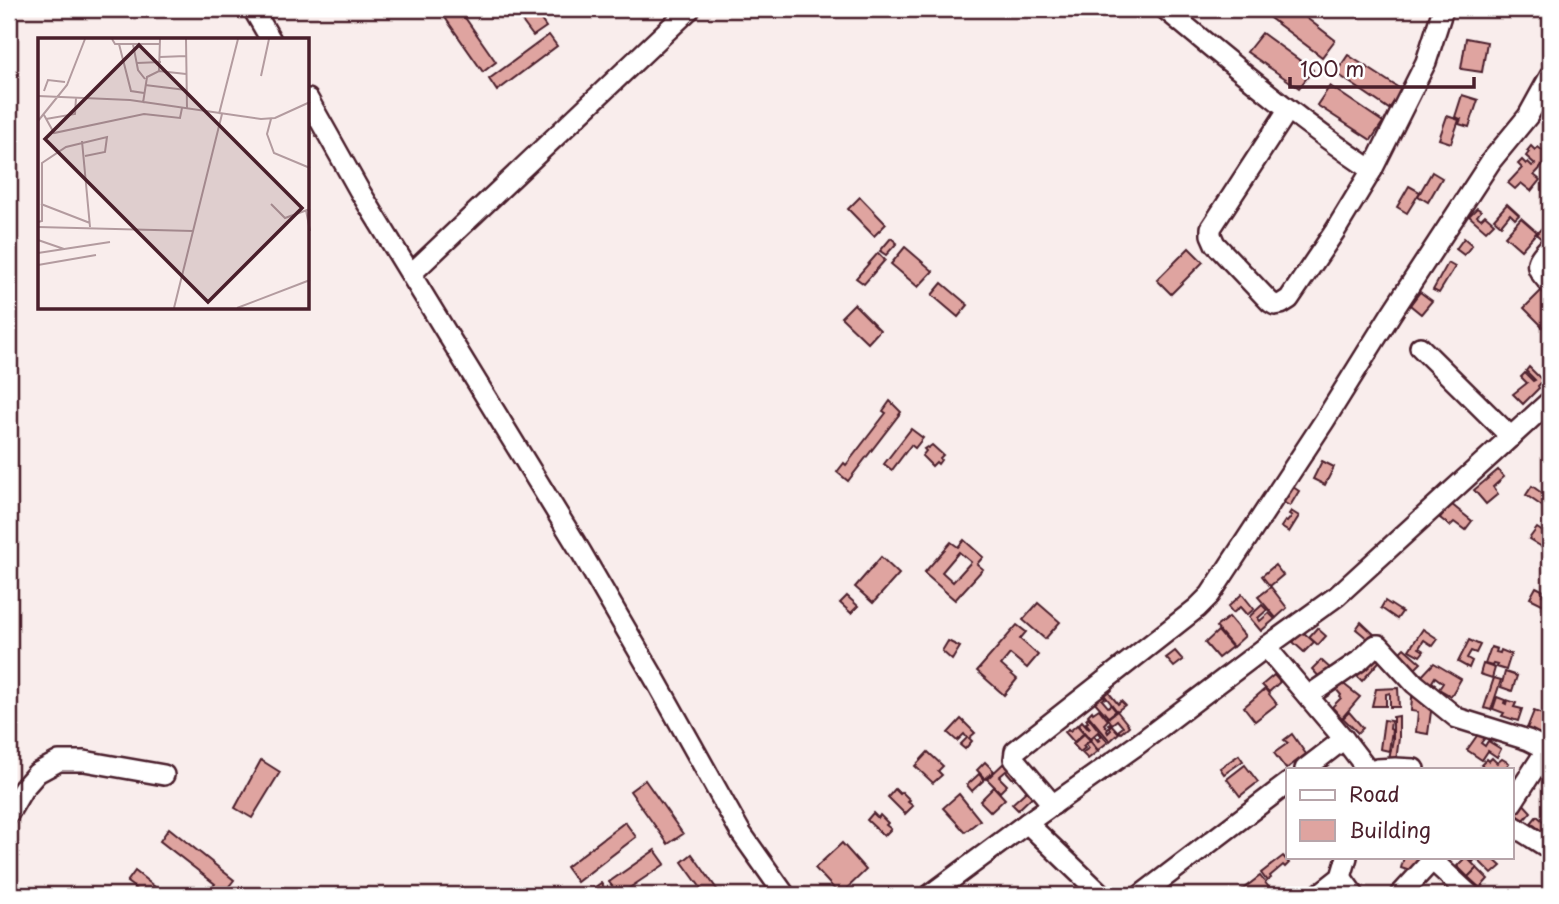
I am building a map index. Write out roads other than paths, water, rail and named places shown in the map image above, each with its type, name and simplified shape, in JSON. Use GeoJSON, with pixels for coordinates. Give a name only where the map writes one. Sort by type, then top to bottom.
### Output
{"type":"FeatureCollection","features":[{"type":"Feature","properties":{"kind":"street"},"geometry":{"type":"LineString","coordinates":[[253,9],[270,38]]}},
{"type":"Feature","properties":{"kind":"street"},"geometry":{"type":"LineString","coordinates":[[411,274],[690,9]]}},
{"type":"Feature","properties":{"kind":"street"},"geometry":{"type":"LineString","coordinates":[[1165,9],[1288,110],[1373,170]]}},
{"type":"Feature","properties":{"kind":"street"},"geometry":{"type":"LineString","coordinates":[[1288,110],[1211,228],[1216,244],[1275,305],[1289,299],[1373,170],[1426,62],[1443,9]]}},
{"type":"Feature","properties":{"kind":"street"},"geometry":{"type":"LineString","coordinates":[[1053,805],[1014,759],[1015,751],[1210,595],[1491,162],[1528,116],[1550,76]]}},
{"type":"Feature","properties":{"kind":"street"},"geometry":{"type":"LineString","coordinates":[[310,103],[359,190],[581,552],[741,833],[785,895]]}},
{"type":"Feature","properties":{"kind":"street"},"geometry":{"type":"LineString","coordinates":[[1550,246],[1537,265],[1538,271],[1550,284]]}},
{"type":"Feature","properties":{"kind":"street"},"geometry":{"type":"LineString","coordinates":[[1420,347],[1511,437]]}},
{"type":"Feature","properties":{"kind":"street"},"geometry":{"type":"LineString","coordinates":[[930,895],[1337,596],[1550,401]]}},
{"type":"Feature","properties":{"kind":"street"},"geometry":{"type":"LineString","coordinates":[[1308,696],[1379,645],[1415,684],[1457,718],[1528,740],[1549,750],[1514,800]]}},
{"type":"Feature","properties":{"kind":"street"},"geometry":{"type":"LineString","coordinates":[[1266,647],[1366,768]]}},
{"type":"Feature","properties":{"kind":"street"},"geometry":{"type":"LineString","coordinates":[[1306,768],[1344,739]]}},
{"type":"Feature","properties":{"kind":"street"},"geometry":{"type":"LineString","coordinates":[[9,813],[23,789],[37,773],[59,761],[84,761],[164,775]]}},
{"type":"Feature","properties":{"kind":"street"},"geometry":{"type":"LineString","coordinates":[[1141,895],[1286,785]]}},
{"type":"Feature","properties":{"kind":"street"},"geometry":{"type":"LineString","coordinates":[[1027,823],[1102,895]]}},
{"type":"Feature","properties":{"kind":"street"},"geometry":{"type":"LineString","coordinates":[[1514,826],[1550,849]]}},
{"type":"Feature","properties":{"kind":"street"},"geometry":{"type":"LineString","coordinates":[[1318,895],[1341,877],[1347,858]]}},
{"type":"Feature","properties":{"kind":"street"},"geometry":{"type":"LineString","coordinates":[[1400,895],[1433,858],[1470,895]]}},
{"type":"Feature","properties":{"kind":"street"},"geometry":{"type":"LineString","coordinates":[[1341,877],[1354,895]]}}]}
